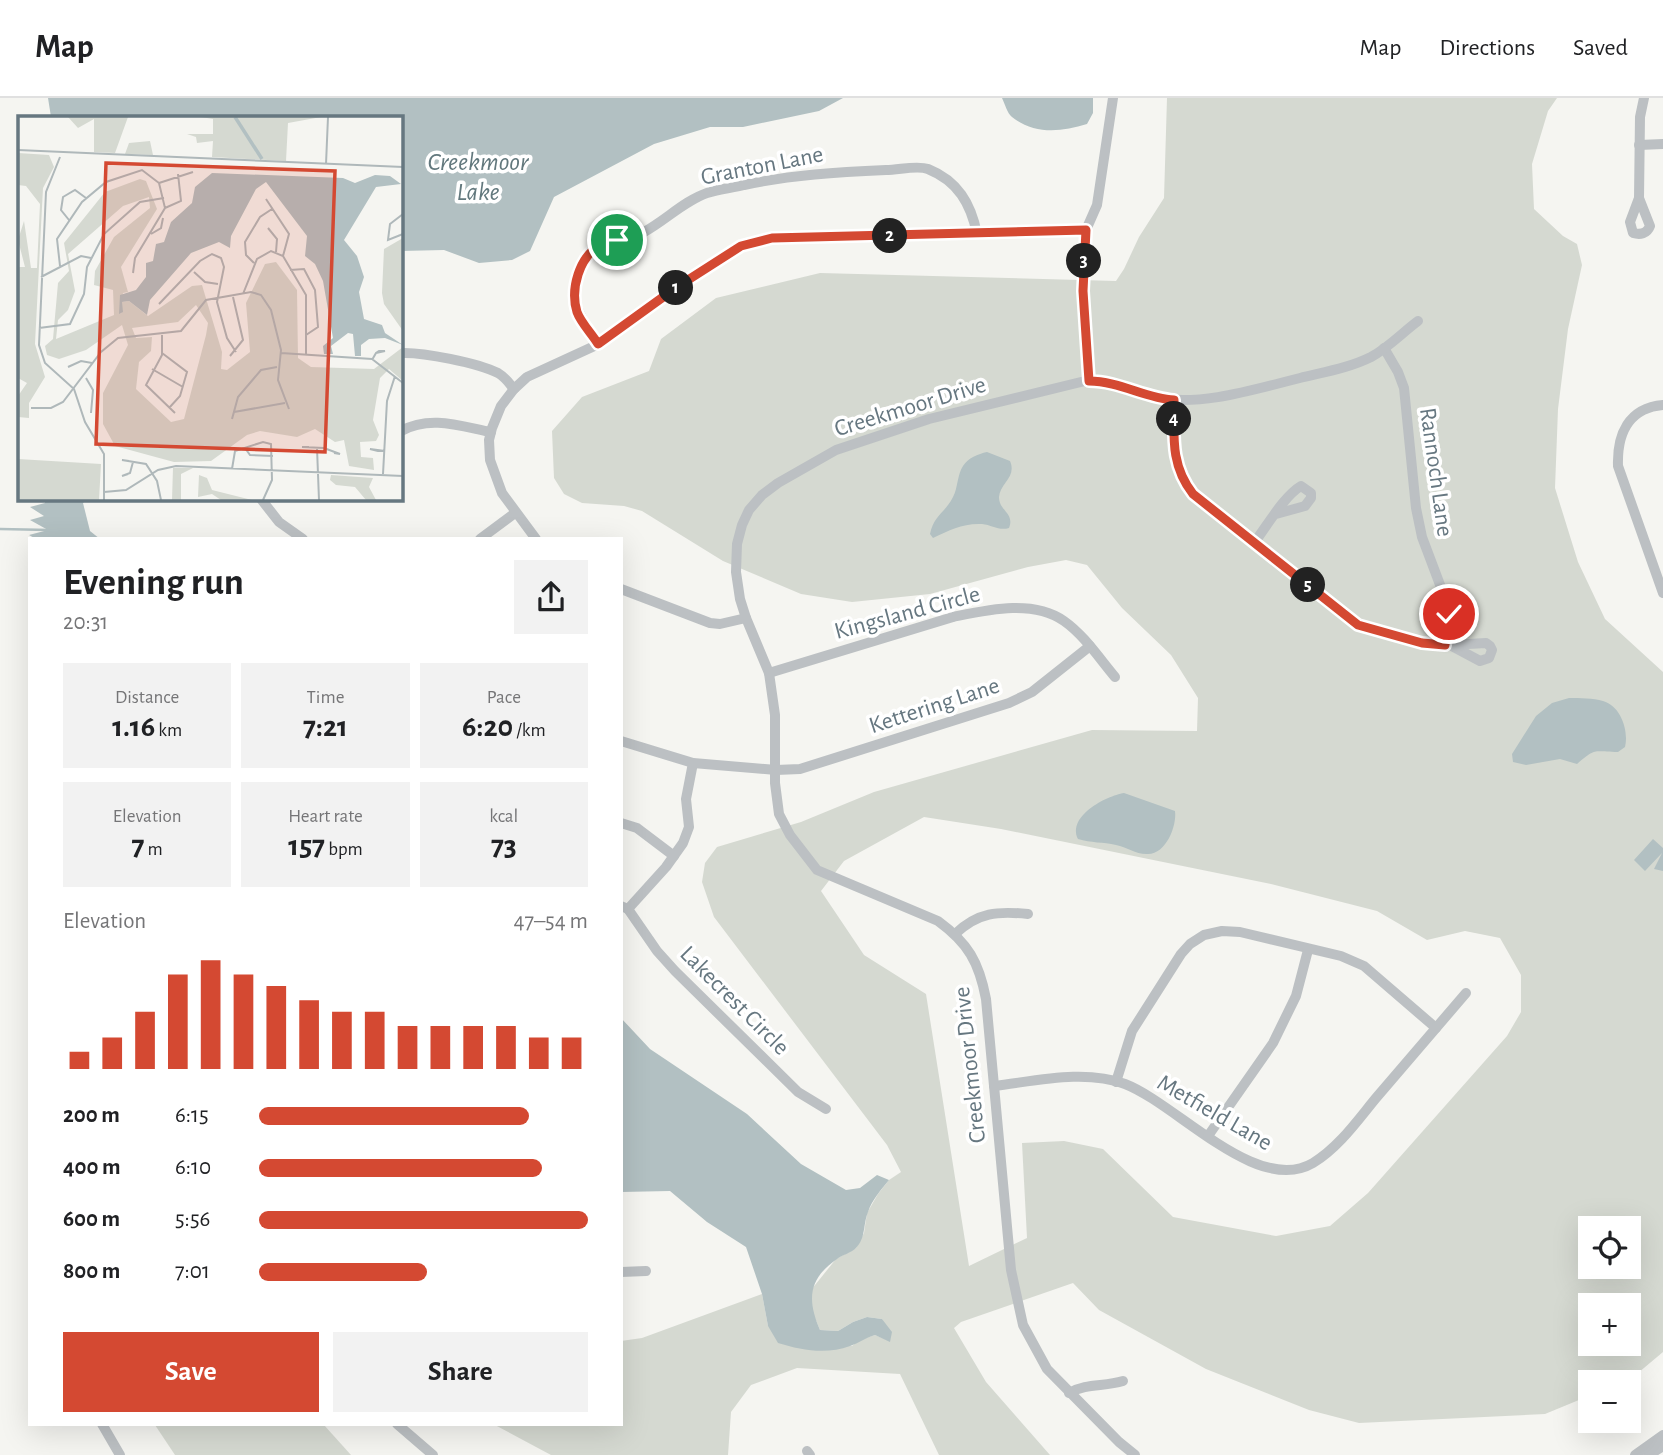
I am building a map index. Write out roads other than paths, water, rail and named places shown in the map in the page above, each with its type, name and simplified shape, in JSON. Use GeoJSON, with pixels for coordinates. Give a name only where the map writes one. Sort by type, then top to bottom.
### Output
{"type":"FeatureCollection","features":[{"type":"Feature","properties":{"kind":"street"},"geometry":{"type":"LineString","coordinates":[[1089,381],[1083,291],[1086,230],[1097,205],[1113,98]]}},
{"type":"Feature","properties":{"kind":"street"},"geometry":{"type":"LineString","coordinates":[[1639,198],[1640,117],[1644,98]]}},
{"type":"Feature","properties":{"kind":"street"},"geometry":{"type":"LineString","coordinates":[[1639,145],[1663,144]]}},
{"type":"Feature","properties":{"kind":"street","name":"Granton Lane"},"geometry":{"type":"LineString","coordinates":[[598,344],[578,314],[574,291],[579,272],[587,259],[601,244],[644,232],[675,209],[708,193],[820,172],[926,168],[949,181],[963,194],[973,214],[977,234]]}},
{"type":"Feature","properties":{"kind":"street"},"geometry":{"type":"LineString","coordinates":[[534,537],[515,513],[496,479],[490,460],[491,432],[501,406],[527,377],[598,344],[677,287],[741,246],[772,238],[1086,230]]}},
{"type":"Feature","properties":{"kind":"street","name":"Creekmoor Drive"},"geometry":{"type":"LineString","coordinates":[[1135,1455],[1047,1369],[1023,1325],[1015,1295],[981,976],[973,957],[955,934],[919,911],[817,870],[790,835],[779,814],[775,783],[775,715],[769,673],[746,618],[736,572],[737,544],[749,510],[778,482],[836,450],[871,437],[929,419],[1069,383],[1104,382],[1157,398],[1174,400],[1216,397],[1355,364],[1384,348],[1418,320]]}},
{"type":"Feature","properties":{"kind":"street","name":"Rannoch Lane"},"geometry":{"type":"LineString","coordinates":[[1254,543],[1358,625],[1422,643],[1447,645],[1448,606],[1422,537],[1418,518],[1404,388],[1384,348]]}},
{"type":"Feature","properties":{"kind":"street"},"geometry":{"type":"LineString","coordinates":[[402,353],[415,353],[482,367],[505,378],[514,389]]}},
{"type":"Feature","properties":{"kind":"street"},"geometry":{"type":"LineString","coordinates":[[1174,400],[1175,459],[1181,477],[1193,494],[1254,543],[1276,514]]}},
{"type":"Feature","properties":{"kind":"street"},"geometry":{"type":"LineString","coordinates":[[1663,405],[1644,410],[1631,418],[1622,429],[1618,451],[1618,466],[1659,570],[1663,593]]}},
{"type":"Feature","properties":{"kind":"street"},"geometry":{"type":"LineString","coordinates":[[402,430],[413,425],[443,422],[491,432]]}},
{"type":"Feature","properties":{"kind":"street"},"geometry":{"type":"LineString","coordinates":[[262,500],[279,522],[300,537]]}},
{"type":"Feature","properties":{"kind":"street"},"geometry":{"type":"LineString","coordinates":[[483,537],[515,513]]}},
{"type":"Feature","properties":{"kind":"street"},"geometry":{"type":"LineString","coordinates":[[623,590],[710,623],[720,624],[746,618]]}},
{"type":"Feature","properties":{"kind":"street","name":"Kingsland Circle"},"geometry":{"type":"LineString","coordinates":[[769,673],[953,617],[1009,609],[1037,609],[1065,621],[1115,677]]}},
{"type":"Feature","properties":{"kind":"street","name":"Kettering Lane"},"geometry":{"type":"LineString","coordinates":[[776,770],[800,769],[1009,703],[1032,692],[1090,646]]}},
{"type":"Feature","properties":{"kind":"street"},"geometry":{"type":"LineString","coordinates":[[623,742],[693,763],[776,770]]}},
{"type":"Feature","properties":{"kind":"street","name":"Lakecrest Circle"},"geometry":{"type":"LineString","coordinates":[[693,763],[686,799],[690,827],[674,856],[624,907],[675,971],[798,1092],[826,1109]]}},
{"type":"Feature","properties":{"kind":"street"},"geometry":{"type":"LineString","coordinates":[[623,824],[637,828],[674,856]]}},
{"type":"Feature","properties":{"kind":"street"},"geometry":{"type":"LineString","coordinates":[[955,934],[966,924],[984,915],[1008,912],[1028,914]]}},
{"type":"Feature","properties":{"kind":"street"},"geometry":{"type":"LineString","coordinates":[[1116,1082],[1132,1031],[1190,944],[1204,935],[1222,931],[1240,932],[1340,957],[1364,966],[1436,1028]]}},
{"type":"Feature","properties":{"kind":"street"},"geometry":{"type":"LineString","coordinates":[[1208,1136],[1273,1043],[1296,996],[1308,950]]}},
{"type":"Feature","properties":{"kind":"street","name":"Metfield Lane"},"geometry":{"type":"LineString","coordinates":[[994,1086],[1079,1077],[1126,1084],[1241,1157],[1269,1168],[1303,1168],[1337,1145],[1466,993]]}},
{"type":"Feature","properties":{"kind":"street"},"geometry":{"type":"LineString","coordinates":[[623,1272],[646,1271]]}},
{"type":"Feature","properties":{"kind":"street"},"geometry":{"type":"LineString","coordinates":[[1069,1393],[1096,1384],[1110,1385],[1123,1381]]}},
{"type":"Feature","properties":{"kind":"street"},"geometry":{"type":"LineString","coordinates":[[103,1426],[120,1455]]}},
{"type":"Feature","properties":{"kind":"street"},"geometry":{"type":"LineString","coordinates":[[399,1426],[433,1455]]}},
{"type":"Feature","properties":{"kind":"street"},"geometry":{"type":"LineString","coordinates":[[1635,1455],[1663,1435]]}},
{"type":"Feature","properties":{"kind":"street"},"geometry":{"type":"LineString","coordinates":[[1649,1455],[1663,1446]]}},
{"type":"Feature","properties":{"kind":"water","name":"Creekmoor Lake"},"geometry":{"type":"Polygon","coordinates":[[[48,98],[843,98],[819,111],[743,127],[710,127],[654,144],[554,197],[530,251],[512,260],[479,263],[444,250],[402,251],[402,116],[51,116],[48,98]]]}},
{"type":"Feature","properties":{"kind":"water"},"geometry":{"type":"Polygon","coordinates":[[[1002,98],[1093,98],[1093,113],[1087,124],[1068,129],[1039,129],[1012,117],[1002,98]]]}},
{"type":"Feature","properties":{"kind":"water"},"geometry":{"type":"Polygon","coordinates":[[[987,452],[1010,461],[1012,467],[999,497],[1001,506],[1010,519],[1009,528],[969,525],[933,538],[930,534],[932,528],[953,497],[963,466],[974,457],[987,452]]]}},
{"type":"Feature","properties":{"kind":"water"},"geometry":{"type":"Polygon","coordinates":[[[45,500],[86,500],[83,503],[90,531],[98,537],[29,535],[48,530],[30,520],[44,516],[30,507],[45,503],[45,500]]]}},
{"type":"Feature","properties":{"kind":"water"},"geometry":{"type":"Polygon","coordinates":[[[1569,698],[1599,700],[1615,708],[1625,727],[1625,747],[1618,752],[1592,753],[1577,764],[1560,759],[1526,765],[1513,762],[1512,754],[1536,716],[1552,703],[1569,698]]]}},
{"type":"Feature","properties":{"kind":"water"},"geometry":{"type":"Polygon","coordinates":[[[1124,793],[1175,811],[1169,838],[1154,853],[1140,853],[1116,845],[1078,839],[1078,823],[1090,808],[1124,793]]]}},
{"type":"Feature","properties":{"kind":"water"},"geometry":{"type":"Polygon","coordinates":[[[1653,839],[1663,848],[1663,871],[1654,869],[1662,853],[1645,871],[1634,860],[1653,839]]]}},
{"type":"Feature","properties":{"kind":"water"},"geometry":{"type":"Polygon","coordinates":[[[623,1020],[650,1049],[747,1114],[801,1164],[846,1190],[860,1188],[877,1175],[889,1180],[870,1208],[859,1244],[820,1274],[815,1282],[812,1300],[820,1330],[838,1331],[867,1317],[882,1319],[892,1332],[890,1342],[875,1335],[841,1349],[823,1351],[778,1343],[768,1326],[762,1294],[746,1247],[707,1222],[670,1191],[623,1192],[623,1020]]]}},
{"type":"Feature","properties":{"kind":"waterway"},"geometry":{"type":"LineString","coordinates":[[0,529],[49,530]]}}]}
